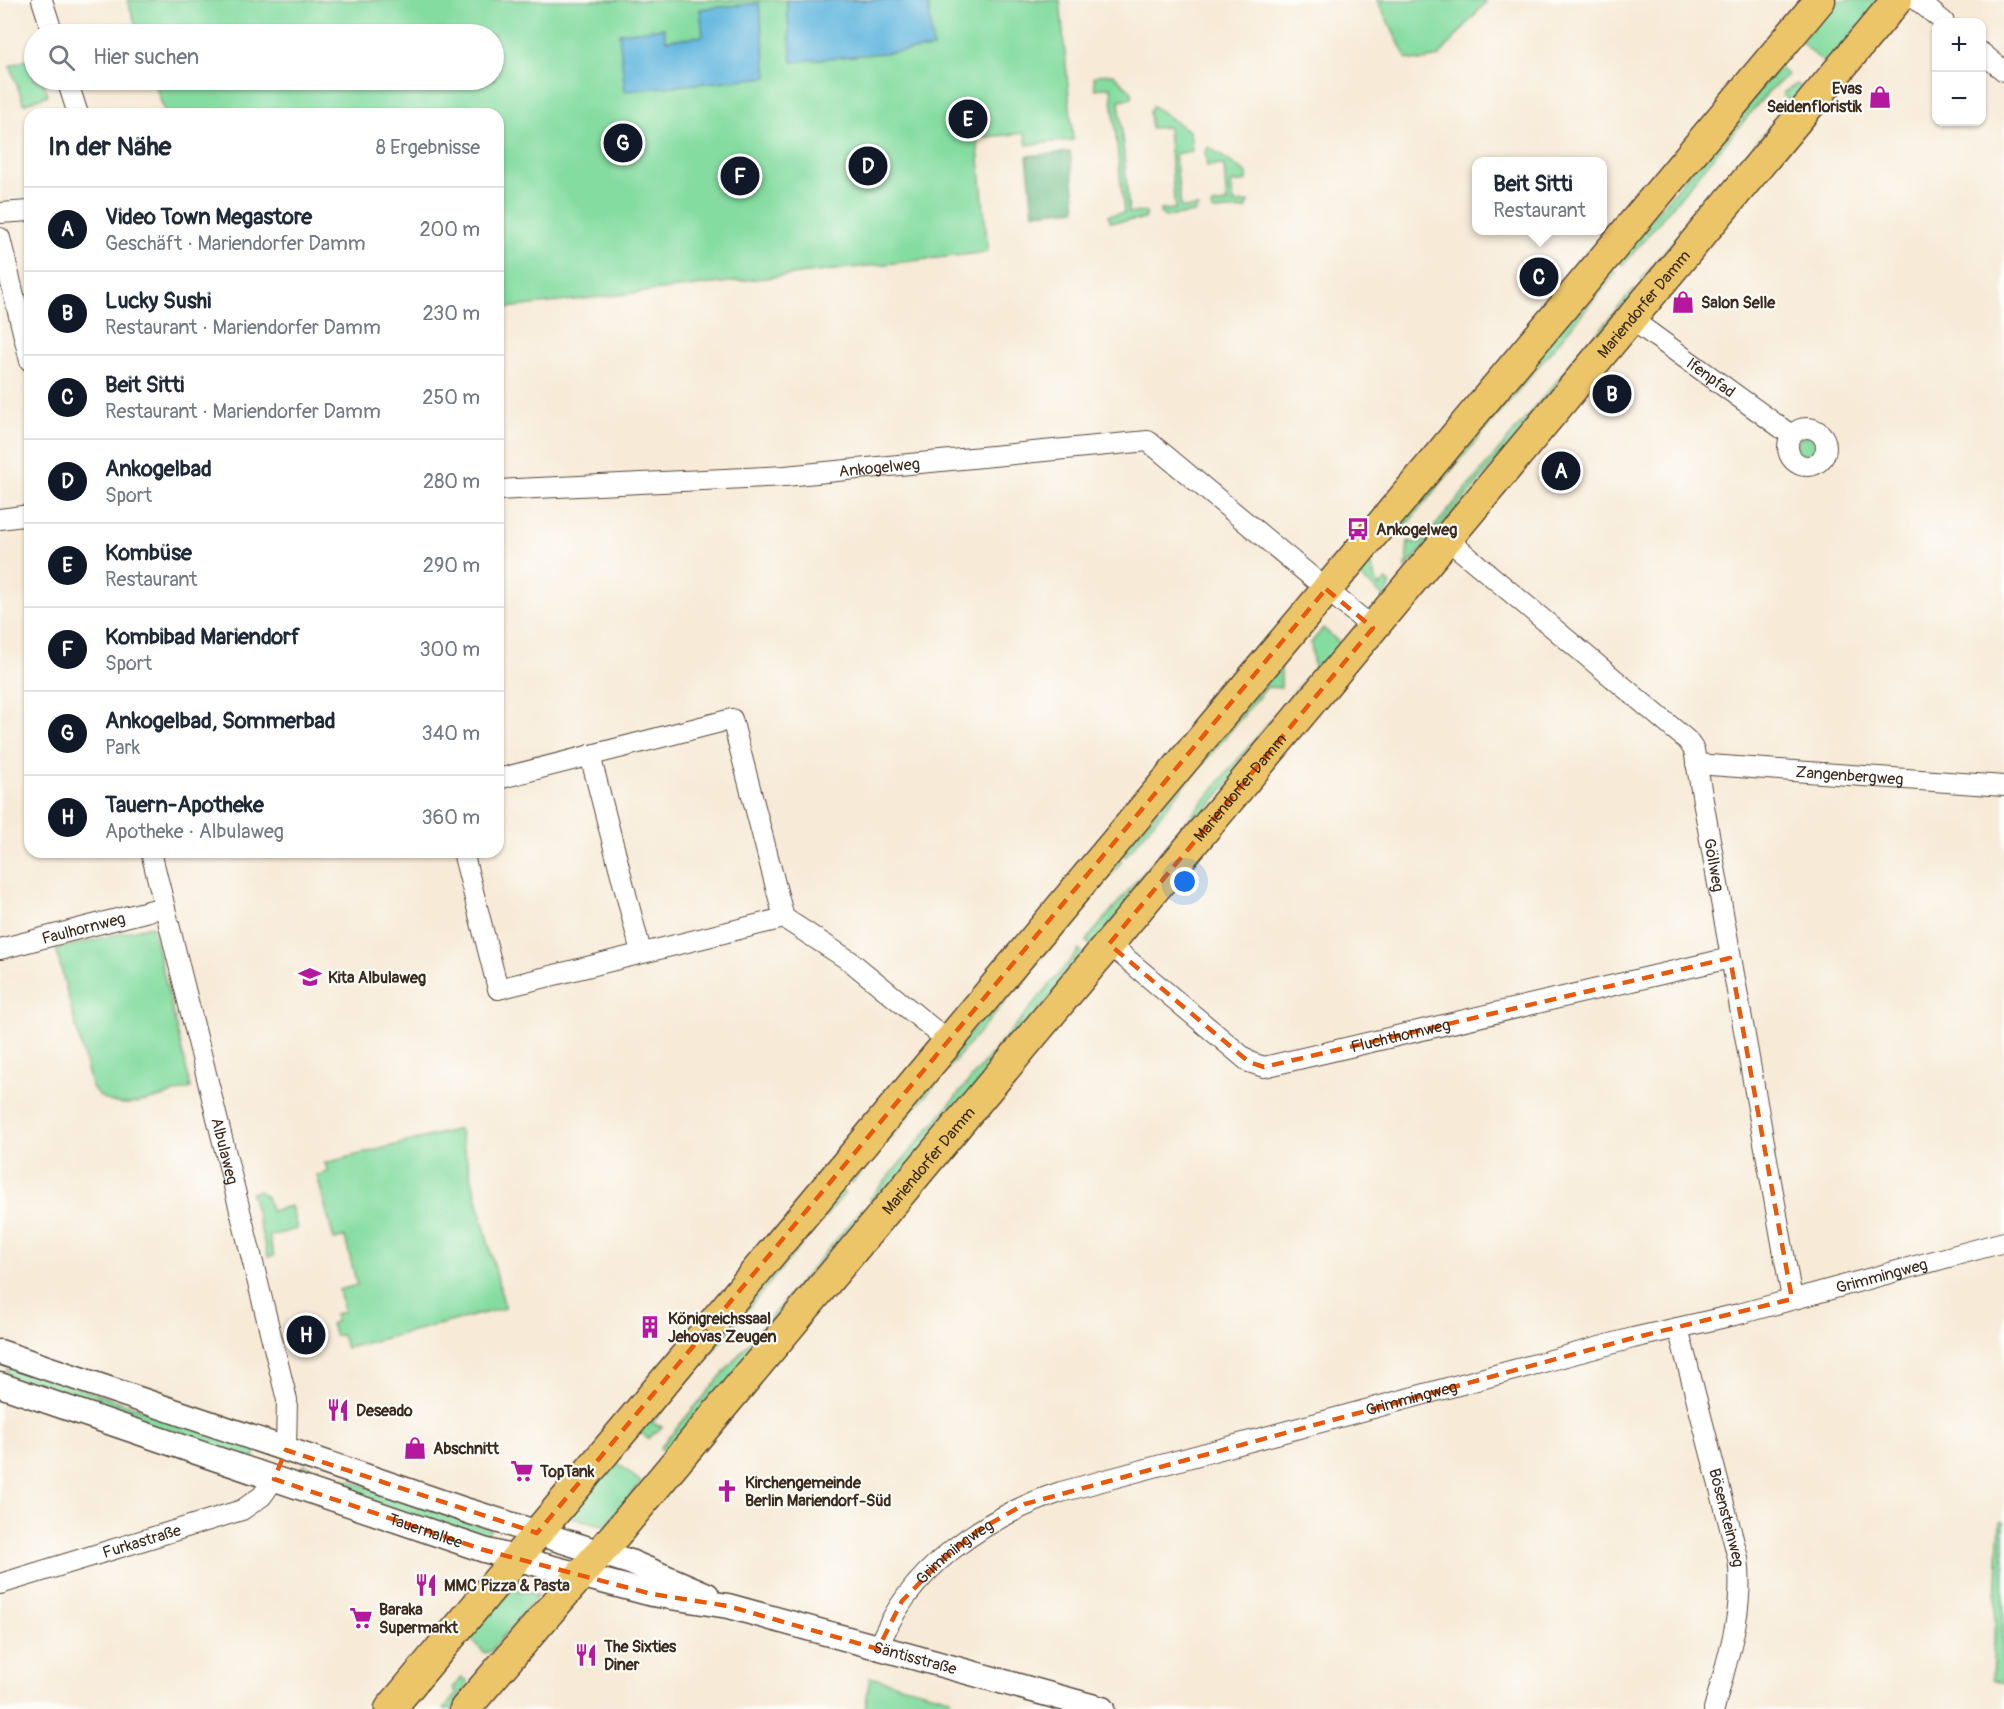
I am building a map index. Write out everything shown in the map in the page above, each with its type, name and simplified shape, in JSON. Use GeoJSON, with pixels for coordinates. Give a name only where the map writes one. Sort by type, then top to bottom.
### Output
{"type":"FeatureCollection","features":[{"type":"Feature","properties":{"kind":"main road"},"geometry":{"type":"LineString","coordinates":[[390,1709],[1820,0]]}},
{"type":"Feature","properties":{"kind":"main road","name":"Mariendorfer Damm"},"geometry":{"type":"LineString","coordinates":[[465,1709],[1109,944],[1897,0]]}},
{"type":"Feature","properties":{"kind":"street"},"geometry":{"type":"LineString","coordinates":[[42,0],[50,24]]}},
{"type":"Feature","properties":{"kind":"street"},"geometry":{"type":"LineString","coordinates":[[1917,0],[1939,18]]}},
{"type":"Feature","properties":{"kind":"street"},"geometry":{"type":"LineString","coordinates":[[1986,56],[2004,71]]}},
{"type":"Feature","properties":{"kind":"street"},"geometry":{"type":"LineString","coordinates":[[70,90],[76,108]]}},
{"type":"Feature","properties":{"kind":"street"},"geometry":{"type":"LineString","coordinates":[[0,213],[24,211]]}},
{"type":"Feature","properties":{"kind":"street"},"geometry":{"type":"LineString","coordinates":[[0,238],[24,336]]}},
{"type":"Feature","properties":{"kind":"street","name":"Ifenpfad"},"geometry":{"type":"LineString","coordinates":[[1631,319],[1791,435]]}},
{"type":"Feature","properties":{"kind":"street","name":"Ankogelweg"},"geometry":{"type":"LineString","coordinates":[[504,490],[784,476],[1148,441],[1373,628]]}},
{"type":"Feature","properties":{"kind":"street"},"geometry":{"type":"LineString","coordinates":[[0,519],[24,516]]}},
{"type":"Feature","properties":{"kind":"street","name":"Göllweg"},"geometry":{"type":"LineString","coordinates":[[1447,539],[1687,740],[1694,750],[1792,1299]]}},
{"type":"Feature","properties":{"kind":"street"},"geometry":{"type":"LineString","coordinates":[[504,777],[732,718],[784,918],[850,961],[948,1041]]}},
{"type":"Feature","properties":{"kind":"street"},"geometry":{"type":"LineString","coordinates":[[590,755],[641,952]]}},
{"type":"Feature","properties":{"kind":"street","name":"Zangenbergweg"},"geometry":{"type":"LineString","coordinates":[[1696,765],[2004,786]]}},
{"type":"Feature","properties":{"kind":"street","name":"Albulaweg"},"geometry":{"type":"LineString","coordinates":[[152,858],[287,1400],[285,1450]]}},
{"type":"Feature","properties":{"kind":"street"},"geometry":{"type":"LineString","coordinates":[[464,858],[498,989],[784,918]]}},
{"type":"Feature","properties":{"kind":"street","name":"Faulhornweg"},"geometry":{"type":"LineString","coordinates":[[0,949],[164,907]]}},
{"type":"Feature","properties":{"kind":"street","name":"Fluchthornweg"},"geometry":{"type":"LineString","coordinates":[[1109,944],[1249,1062],[1264,1066],[1730,958]]}},
{"type":"Feature","properties":{"kind":"street","name":"Grimmingweg"},"geometry":{"type":"LineString","coordinates":[[878,1649],[885,1629],[903,1601],[940,1562],[977,1531],[1025,1504],[1633,1338],[1792,1299],[2004,1242]]}},
{"type":"Feature","properties":{"kind":"street","name":"Bösensteinweg"},"geometry":{"type":"LineString","coordinates":[[1678,1328],[1741,1575],[1740,1612],[1714,1709]]}},
{"type":"Feature","properties":{"kind":"street","name":"Tauernallee"},"geometry":{"type":"LineString","coordinates":[[0,1352],[285,1450],[537,1533]]}},
{"type":"Feature","properties":{"kind":"street","name":"Tauernallee"},"geometry":{"type":"LineString","coordinates":[[0,1386],[413,1527],[579,1576]]}},
{"type":"Feature","properties":{"kind":"street"},"geometry":{"type":"LineString","coordinates":[[274,1479],[285,1450]]}},
{"type":"Feature","properties":{"kind":"street","name":"Furkastraße"},"geometry":{"type":"LineString","coordinates":[[0,1584],[242,1510],[262,1497],[274,1479]]}},
{"type":"Feature","properties":{"kind":"street","name":"Säntisstraße"},"geometry":{"type":"LineString","coordinates":[[537,1533],[638,1564],[728,1605]]}},
{"type":"Feature","properties":{"kind":"street","name":"Säntisstraße"},"geometry":{"type":"LineString","coordinates":[[579,1576],[652,1594],[728,1605],[878,1649],[1102,1709]]}},
{"type":"Feature","properties":{"kind":"highlighted area"},"geometry":{"type":"Polygon","coordinates":[[[1326,589],[1373,628],[1109,944],[1249,1062],[1264,1067],[1730,958],[1792,1299],[1633,1338],[1025,1504],[977,1531],[940,1562],[902,1601],[878,1649],[728,1606],[652,1594],[484,1550],[274,1479],[286,1450],[537,1533],[1326,589]]]}},
{"type":"Feature","properties":{"kind":"green space"},"geometry":{"type":"Polygon","coordinates":[[[127,0],[1060,0],[1073,140],[1027,145],[1025,133],[977,138],[988,252],[504,308],[504,108],[163,108],[157,90],[504,90],[504,24],[135,24],[127,0]]]}},
{"type":"Feature","properties":{"kind":"green space"},"geometry":{"type":"Polygon","coordinates":[[[1377,0],[1484,0],[1486,2],[1438,57],[1420,61],[1407,59],[1377,0]]]}},
{"type":"Feature","properties":{"kind":"green space"},"geometry":{"type":"Polygon","coordinates":[[[1834,0],[1883,0],[1825,64],[1801,42],[1834,0]]]}},
{"type":"Feature","properties":{"kind":"green space"},"geometry":{"type":"Polygon","coordinates":[[[24,61],[24,90],[46,90],[48,95],[24,104],[10,66],[24,61]]]}},
{"type":"Feature","properties":{"kind":"green space"},"geometry":{"type":"Polygon","coordinates":[[[1778,67],[1788,75],[1769,91],[1623,265],[1617,260],[1778,67]]]}},
{"type":"Feature","properties":{"kind":"green space"},"geometry":{"type":"Polygon","coordinates":[[[1113,74],[1132,92],[1132,98],[1119,100],[1129,213],[1146,212],[1144,219],[1111,222],[1108,215],[1124,213],[1111,87],[1095,89],[1094,77],[1113,74]]]}},
{"type":"Feature","properties":{"kind":"green space"},"geometry":{"type":"Polygon","coordinates":[[[1797,84],[1807,92],[1646,284],[1641,280],[1792,100],[1783,97],[1783,93],[1797,84]]]}},
{"type":"Feature","properties":{"kind":"green space"},"geometry":{"type":"Polygon","coordinates":[[[1153,106],[1190,132],[1192,151],[1175,154],[1181,208],[1198,207],[1194,213],[1165,217],[1160,213],[1160,210],[1175,209],[1168,127],[1151,128],[1149,112],[1153,106]]]}},
{"type":"Feature","properties":{"kind":"green space"},"geometry":{"type":"Polygon","coordinates":[[[1209,147],[1247,174],[1247,181],[1231,183],[1234,203],[1249,202],[1246,209],[1213,211],[1211,208],[1212,205],[1227,203],[1224,165],[1207,166],[1205,151],[1209,147]]]}},
{"type":"Feature","properties":{"kind":"green space"},"geometry":{"type":"Polygon","coordinates":[[[1070,152],[1076,209],[1033,213],[1027,156],[1070,152]]]}},
{"type":"Feature","properties":{"kind":"green space"},"geometry":{"type":"Polygon","coordinates":[[[1610,268],[1616,273],[1401,531],[1395,526],[1610,268]]]}},
{"type":"Feature","properties":{"kind":"green space"},"geometry":{"type":"Polygon","coordinates":[[[1634,289],[1639,293],[1406,568],[1408,541],[1420,544],[1634,289]]]}},
{"type":"Feature","properties":{"kind":"green space"},"geometry":{"type":"Polygon","coordinates":[[[1808,436],[1816,439],[1819,447],[1816,455],[1808,458],[1800,455],[1797,447],[1800,439],[1808,436]]]}},
{"type":"Feature","properties":{"kind":"green space"},"geometry":{"type":"Polygon","coordinates":[[[1366,561],[1371,566],[1379,587],[1386,580],[1390,583],[1390,588],[1384,597],[1356,573],[1366,561]]]}},
{"type":"Feature","properties":{"kind":"green space"},"geometry":{"type":"Polygon","coordinates":[[[1323,628],[1343,646],[1092,947],[1086,941],[1314,669],[1311,643],[1323,628]]]}},
{"type":"Feature","properties":{"kind":"green space"},"geometry":{"type":"Polygon","coordinates":[[[1281,665],[1281,688],[1267,687],[1125,857],[1121,853],[1281,665]]]}},
{"type":"Feature","properties":{"kind":"green space"},"geometry":{"type":"Polygon","coordinates":[[[1118,857],[1122,861],[1068,926],[1063,923],[1118,857]]]}},
{"type":"Feature","properties":{"kind":"green space"},"geometry":{"type":"Polygon","coordinates":[[[152,926],[191,1088],[136,1103],[111,1102],[100,1096],[91,1085],[56,949],[152,926]]]}},
{"type":"Feature","properties":{"kind":"green space"},"geometry":{"type":"Polygon","coordinates":[[[1056,930],[1061,935],[851,1184],[847,1181],[1056,930]]]}},
{"type":"Feature","properties":{"kind":"green space"},"geometry":{"type":"Polygon","coordinates":[[[1079,950],[1085,955],[876,1205],[870,1199],[1079,950]]]}},
{"type":"Feature","properties":{"kind":"green space"},"geometry":{"type":"Polygon","coordinates":[[[459,1129],[505,1308],[346,1348],[342,1335],[335,1336],[331,1324],[336,1322],[334,1314],[344,1312],[339,1290],[357,1285],[345,1237],[334,1240],[317,1175],[328,1172],[325,1163],[459,1129]]]}},
{"type":"Feature","properties":{"kind":"green space"},"geometry":{"type":"Polygon","coordinates":[[[840,1189],[845,1193],[652,1423],[662,1427],[648,1439],[639,1431],[840,1189]]]}},
{"type":"Feature","properties":{"kind":"green space"},"geometry":{"type":"Polygon","coordinates":[[[259,1191],[267,1197],[271,1211],[291,1206],[297,1229],[269,1236],[274,1256],[268,1257],[251,1193],[259,1191]]]}},
{"type":"Feature","properties":{"kind":"green space"},"geometry":{"type":"Polygon","coordinates":[[[863,1208],[868,1214],[667,1455],[660,1448],[863,1208]]]}},
{"type":"Feature","properties":{"kind":"green space"},"geometry":{"type":"Polygon","coordinates":[[[9,1364],[257,1449],[252,1464],[4,1379],[9,1364]]]}},
{"type":"Feature","properties":{"kind":"green space"},"geometry":{"type":"Polygon","coordinates":[[[615,1461],[641,1482],[607,1526],[567,1516],[615,1461]]]}},
{"type":"Feature","properties":{"kind":"green space"},"geometry":{"type":"Polygon","coordinates":[[[304,1465],[491,1529],[482,1542],[298,1480],[304,1465]]]}},
{"type":"Feature","properties":{"kind":"green space"},"geometry":{"type":"Polygon","coordinates":[[[2000,1522],[2004,1522],[2003,1683],[1992,1679],[2000,1522]]]}},
{"type":"Feature","properties":{"kind":"green space"},"geometry":{"type":"Polygon","coordinates":[[[508,1587],[538,1595],[491,1651],[485,1653],[468,1637],[508,1587]]]}},
{"type":"Feature","properties":{"kind":"green space"},"geometry":{"type":"Polygon","coordinates":[[[462,1677],[468,1683],[453,1709],[444,1709],[457,1693],[453,1688],[462,1677]]]}},
{"type":"Feature","properties":{"kind":"green space"},"geometry":{"type":"Polygon","coordinates":[[[870,1677],[950,1698],[947,1709],[865,1709],[870,1677]]]}},
{"type":"Feature","properties":{"kind":"water"},"geometry":{"type":"Polygon","coordinates":[[[786,0],[928,0],[933,48],[792,62],[786,0]]]}},
{"type":"Feature","properties":{"kind":"water"},"geometry":{"type":"Polygon","coordinates":[[[759,3],[767,77],[625,91],[619,33],[664,28],[666,40],[703,36],[700,9],[759,3]]]}},
{"type":"Feature","properties":{"kind":"place","name":"Evas Seidenfloristik"},"geometry":{"type":"Point","coordinates":[1880,97]}},
{"type":"Feature","properties":{"kind":"place","name":"Kombüse"},"geometry":{"type":"Point","coordinates":[968,119]}},
{"type":"Feature","properties":{"kind":"place","name":"Ankogelbad, Sommerbad"},"geometry":{"type":"Point","coordinates":[623,143]}},
{"type":"Feature","properties":{"kind":"place","name":"Ankogelbad"},"geometry":{"type":"Point","coordinates":[868,166]}},
{"type":"Feature","properties":{"kind":"place","name":"Kombibad Mariendorf"},"geometry":{"type":"Point","coordinates":[740,176]}},
{"type":"Feature","properties":{"kind":"place","name":"Beit Sitti"},"geometry":{"type":"Point","coordinates":[1539,277]}},
{"type":"Feature","properties":{"kind":"place","name":"Salon Selle"},"geometry":{"type":"Point","coordinates":[1683,302]}},
{"type":"Feature","properties":{"kind":"place","name":"Lucky Sushi"},"geometry":{"type":"Point","coordinates":[1612,394]}},
{"type":"Feature","properties":{"kind":"place","name":"Video Town Megastore"},"geometry":{"type":"Point","coordinates":[1561,471]}},
{"type":"Feature","properties":{"kind":"place","name":"Ankogelweg"},"geometry":{"type":"Point","coordinates":[1358,529]}},
{"type":"Feature","properties":{"kind":"place","name":"Kita Albulaweg"},"geometry":{"type":"Point","coordinates":[310,977]}},
{"type":"Feature","properties":{"kind":"place","name":"Königreichssaal Jehovas Zeugen"},"geometry":{"type":"Point","coordinates":[650,1327]}},
{"type":"Feature","properties":{"kind":"place","name":"Tauern-Apotheke"},"geometry":{"type":"Point","coordinates":[306,1335]}},
{"type":"Feature","properties":{"kind":"place","name":"Deseado"},"geometry":{"type":"Point","coordinates":[338,1410]}},
{"type":"Feature","properties":{"kind":"place","name":"Abschnitt"},"geometry":{"type":"Point","coordinates":[415,1448]}},
{"type":"Feature","properties":{"kind":"place","name":"TopTank"},"geometry":{"type":"Point","coordinates":[522,1471]}},
{"type":"Feature","properties":{"kind":"place","name":"Kirchengemeinde Berlin Mariendorf-Süd"},"geometry":{"type":"Point","coordinates":[727,1491]}},
{"type":"Feature","properties":{"kind":"place","name":"MMC Pizza & Pasta"},"geometry":{"type":"Point","coordinates":[426,1585]}},
{"type":"Feature","properties":{"kind":"place","name":"Baraka Supermarkt"},"geometry":{"type":"Point","coordinates":[361,1618]}},
{"type":"Feature","properties":{"kind":"place","name":"The Sixties Diner"},"geometry":{"type":"Point","coordinates":[586,1655]}}]}
